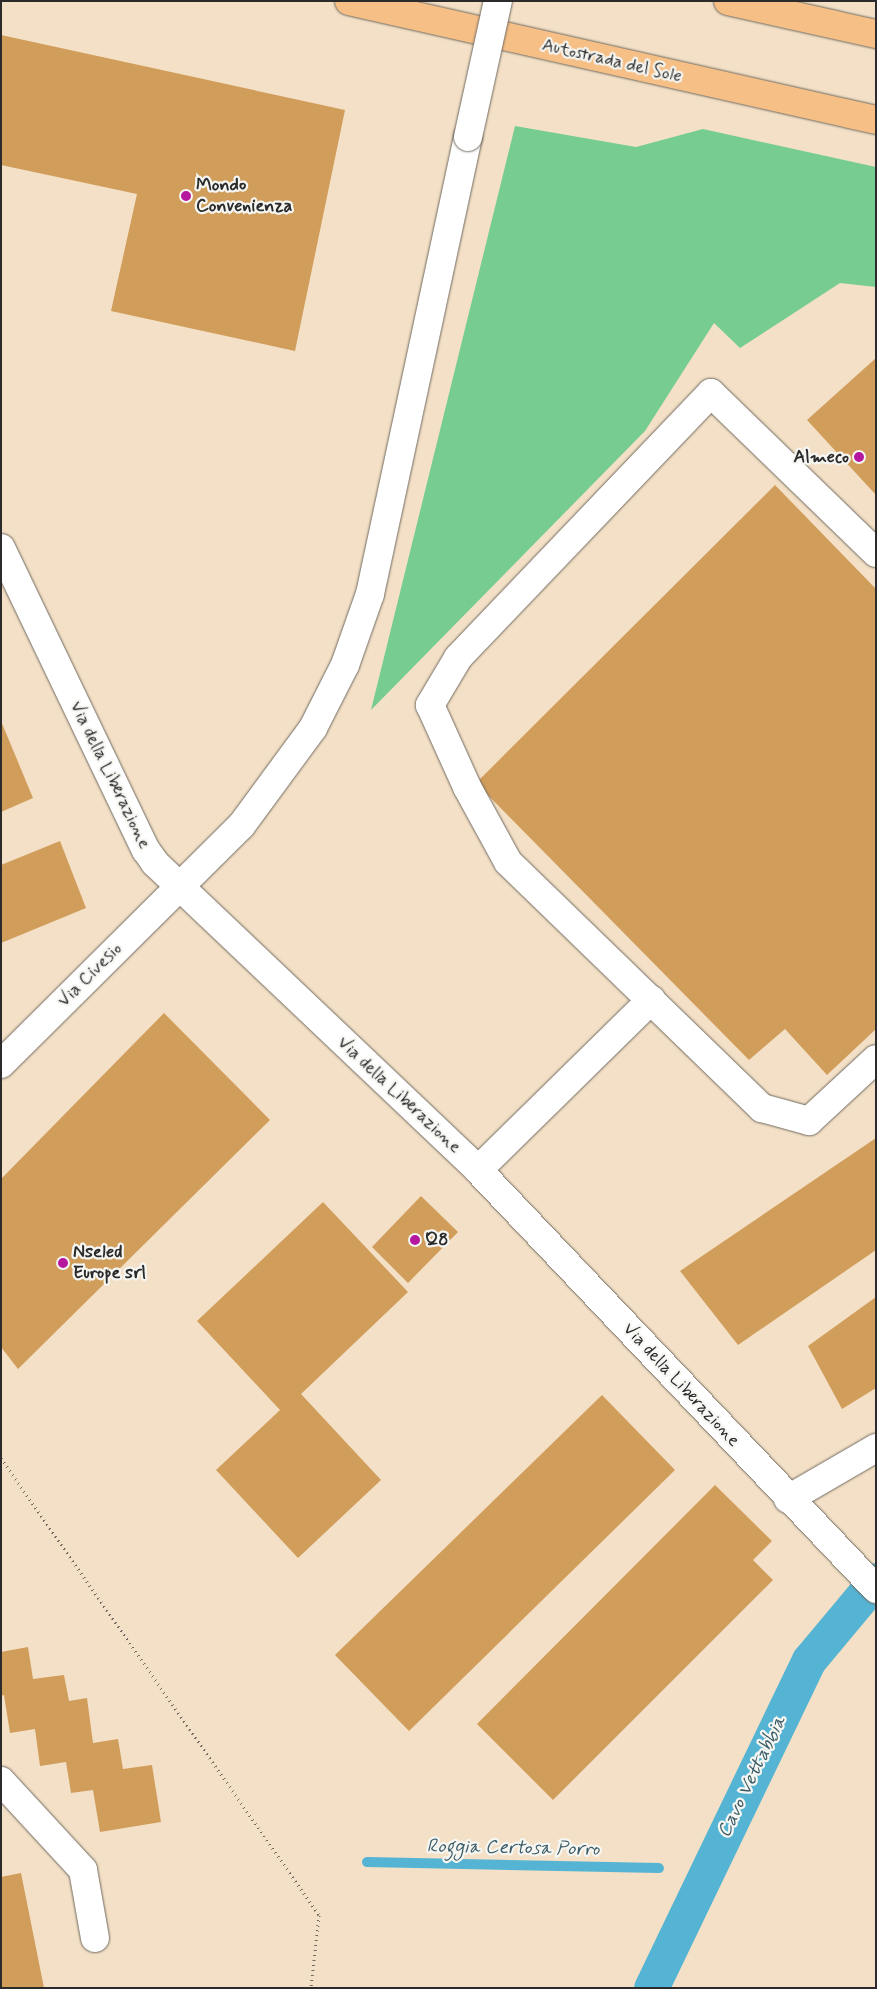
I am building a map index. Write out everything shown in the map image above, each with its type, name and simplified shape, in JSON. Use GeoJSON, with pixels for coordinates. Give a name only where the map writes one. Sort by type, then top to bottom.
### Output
{"type":"FeatureCollection","features":[{"type":"Feature","properties":{"kind":"highway","name":"Autostrada del Sole"},"geometry":{"type":"LineString","coordinates":[[348,1],[876,120]]}},
{"type":"Feature","properties":{"kind":"highway"},"geometry":{"type":"LineString","coordinates":[[728,1],[876,34]]}},
{"type":"Feature","properties":{"kind":"street","name":"Via Civesio"},"geometry":{"type":"LineString","coordinates":[[1,1064],[241,826],[313,728],[345,665],[370,594],[498,1]]}},
{"type":"Feature","properties":{"kind":"street"},"geometry":{"type":"LineString","coordinates":[[876,552],[711,393],[458,658],[430,705],[467,787],[508,862],[762,1108],[809,1121],[876,1060]]}},
{"type":"Feature","properties":{"kind":"street","name":"Via della Liberazione"},"geometry":{"type":"LineString","coordinates":[[1,548],[146,850],[178,888],[478,1170],[788,1499],[876,1589]]}},
{"type":"Feature","properties":{"kind":"street"},"geometry":{"type":"LineString","coordinates":[[478,1170],[651,1000]]}},
{"type":"Feature","properties":{"kind":"street"},"geometry":{"type":"LineString","coordinates":[[788,1499],[876,1448]]}},
{"type":"Feature","properties":{"kind":"street"},"geometry":{"type":"LineString","coordinates":[[1,1782],[83,1870],[95,1938]]}},
{"type":"Feature","properties":{"kind":"path"},"geometry":{"type":"LineString","coordinates":[[1,1458],[319,1915],[311,1988]]}},
{"type":"Feature","properties":{"kind":"green space"},"geometry":{"type":"Polygon","coordinates":[[[515,126],[636,147],[703,129],[876,167],[876,287],[840,283],[740,348],[714,323],[645,431],[371,710],[515,126]]]}},
{"type":"Feature","properties":{"kind":"building"},"geometry":{"type":"Polygon","coordinates":[[[1,35],[345,110],[295,351],[111,311],[137,194],[1,165],[1,35]]]}},
{"type":"Feature","properties":{"kind":"building","name":"Almeco"},"geometry":{"type":"Polygon","coordinates":[[[876,358],[876,495],[807,420],[876,358]]]}},
{"type":"Feature","properties":{"kind":"building"},"geometry":{"type":"Polygon","coordinates":[[[775,485],[876,589],[876,1029],[827,1075],[785,1029],[749,1060],[476,783],[775,485]]]}},
{"type":"Feature","properties":{"kind":"building"},"geometry":{"type":"Polygon","coordinates":[[[1,721],[33,798],[1,812],[1,721]]]}},
{"type":"Feature","properties":{"kind":"building"},"geometry":{"type":"Polygon","coordinates":[[[60,841],[86,908],[1,943],[1,865],[60,841]]]}},
{"type":"Feature","properties":{"kind":"building","name":"Nseled Europe srl"},"geometry":{"type":"Polygon","coordinates":[[[164,1013],[270,1120],[18,1369],[1,1347],[1,1179],[164,1013]]]}},
{"type":"Feature","properties":{"kind":"building"},"geometry":{"type":"Polygon","coordinates":[[[876,1138],[876,1250],[738,1345],[680,1271],[876,1138]]]}},
{"type":"Feature","properties":{"kind":"building","name":"Q8"},"geometry":{"type":"Polygon","coordinates":[[[421,1196],[458,1232],[408,1283],[372,1247],[421,1196]]]}},
{"type":"Feature","properties":{"kind":"building"},"geometry":{"type":"Polygon","coordinates":[[[323,1202],[408,1292],[301,1394],[381,1480],[298,1558],[216,1470],[280,1410],[197,1321],[323,1202]]]}},
{"type":"Feature","properties":{"kind":"building"},"geometry":{"type":"Polygon","coordinates":[[[876,1297],[876,1388],[842,1409],[808,1346],[876,1297]]]}},
{"type":"Feature","properties":{"kind":"building"},"geometry":{"type":"Polygon","coordinates":[[[602,1395],[675,1470],[409,1731],[335,1655],[602,1395]]]}},
{"type":"Feature","properties":{"kind":"building"},"geometry":{"type":"Polygon","coordinates":[[[715,1485],[772,1541],[753,1560],[773,1580],[553,1800],[477,1724],[715,1485]]]}},
{"type":"Feature","properties":{"kind":"building"},"geometry":{"type":"Polygon","coordinates":[[[28,1647],[33,1679],[64,1675],[69,1701],[87,1698],[93,1743],[118,1739],[123,1769],[152,1765],[161,1822],[100,1832],[93,1790],[71,1793],[66,1762],[40,1766],[35,1729],[10,1733],[4,1695],[1,1696],[1,1652],[28,1647]]]}},
{"type":"Feature","properties":{"kind":"building"},"geometry":{"type":"Polygon","coordinates":[[[21,1873],[44,1988],[1,1988],[1,1877],[21,1873]]]}},
{"type":"Feature","properties":{"kind":"waterway","name":"Cavo Vettabbia"},"geometry":{"type":"LineString","coordinates":[[651,1988],[809,1660],[876,1580]]}},
{"type":"Feature","properties":{"kind":"waterway","name":"Roggia Certosa Porro"},"geometry":{"type":"LineString","coordinates":[[367,1862],[659,1868]]}},
{"type":"Feature","properties":{"kind":"place","name":"Mondo Convenienza"},"geometry":{"type":"Point","coordinates":[186,196]}},
{"type":"Feature","properties":{"kind":"place","name":"Almeco"},"geometry":{"type":"Point","coordinates":[859,457]}},
{"type":"Feature","properties":{"kind":"place","name":"Q8"},"geometry":{"type":"Point","coordinates":[415,1240]}},
{"type":"Feature","properties":{"kind":"place","name":"Nseled Europe srl"},"geometry":{"type":"Point","coordinates":[63,1263]}}]}
